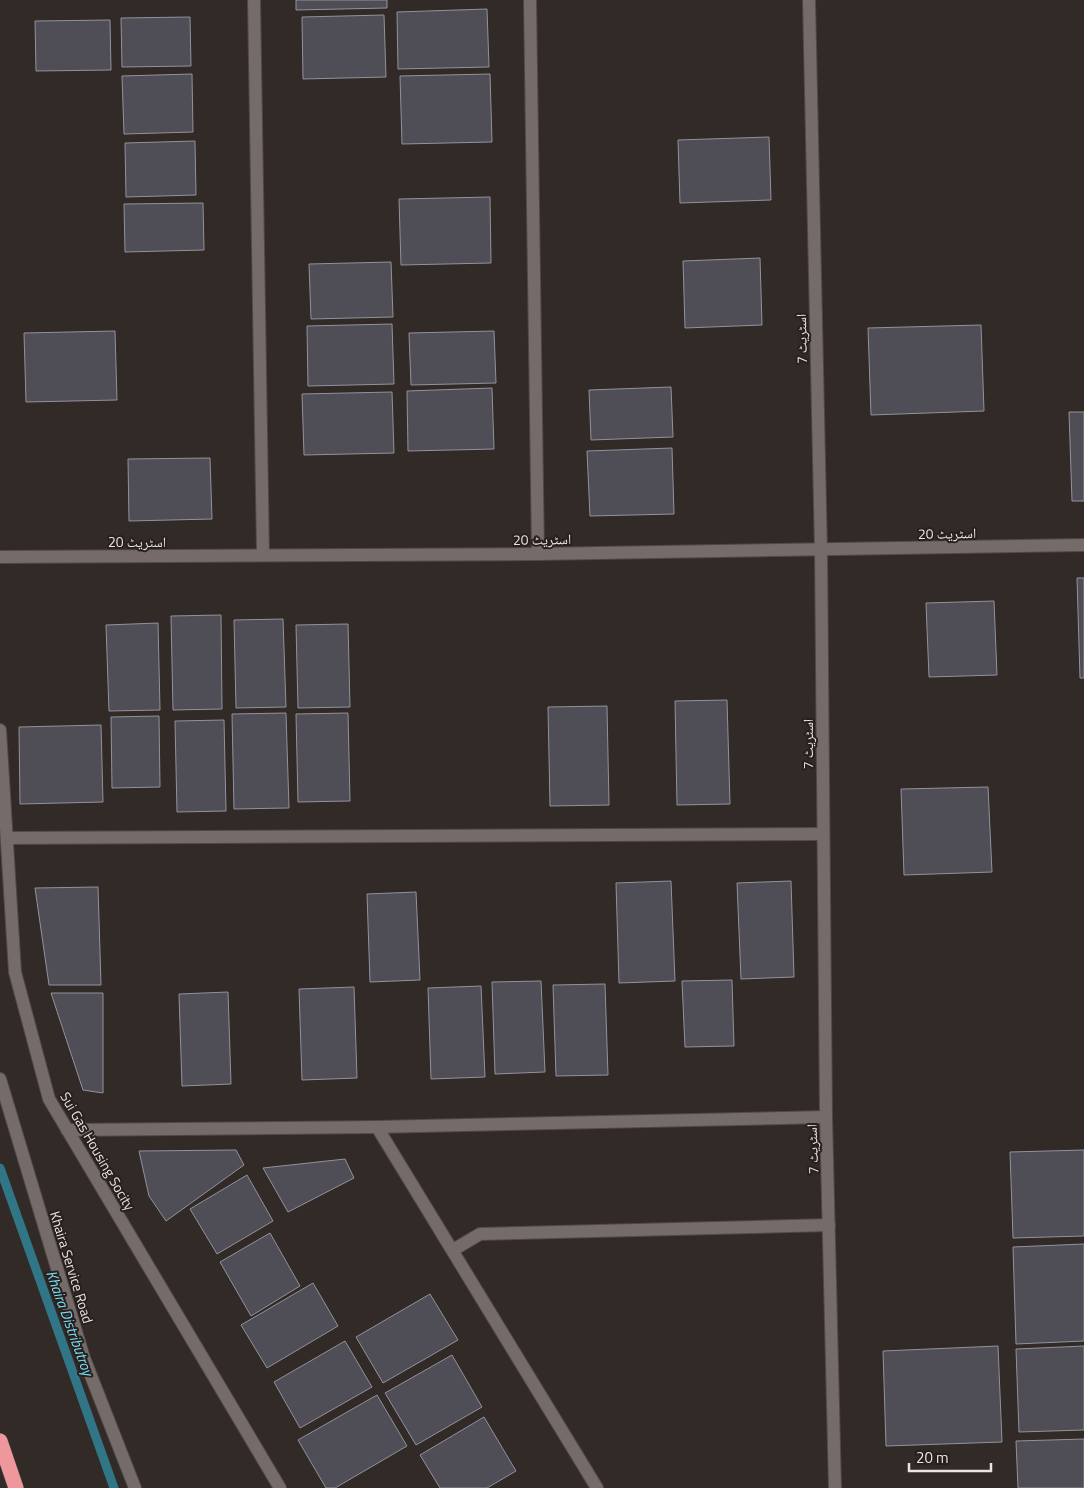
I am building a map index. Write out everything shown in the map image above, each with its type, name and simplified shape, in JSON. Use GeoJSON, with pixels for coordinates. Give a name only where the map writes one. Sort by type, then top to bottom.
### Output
{"type":"FeatureCollection","features":[{"type":"Feature","properties":{"kind":"highway"},"geometry":{"type":"LineString","coordinates":[[0,1441],[16,1488]]}},
{"type":"Feature","properties":{"kind":"street"},"geometry":{"type":"LineString","coordinates":[[254,0],[263,556]]}},
{"type":"Feature","properties":{"kind":"street"},"geometry":{"type":"LineString","coordinates":[[530,0],[538,554]]}},
{"type":"Feature","properties":{"kind":"street","name":"اسٹریٹ 7"},"geometry":{"type":"LineString","coordinates":[[809,0],[821,551],[826,1118],[835,1488]]}},
{"type":"Feature","properties":{"kind":"street","name":"اسٹریٹ 20"},"geometry":{"type":"LineString","coordinates":[[0,557],[821,551],[1084,545]]}},
{"type":"Feature","properties":{"kind":"street","name":"Sui Gas Housing Socity"},"geometry":{"type":"LineString","coordinates":[[0,730],[15,972],[50,1099],[280,1488]]}},
{"type":"Feature","properties":{"kind":"street"},"geometry":{"type":"LineString","coordinates":[[7,838],[822,834]]}},
{"type":"Feature","properties":{"kind":"street","name":"Khaira Service Road"},"geometry":{"type":"LineString","coordinates":[[0,1079],[84,1358],[135,1488]]}},
{"type":"Feature","properties":{"kind":"street"},"geometry":{"type":"LineString","coordinates":[[67,1130],[377,1127],[826,1118]]}},
{"type":"Feature","properties":{"kind":"street"},"geometry":{"type":"LineString","coordinates":[[377,1127],[597,1488]]}},
{"type":"Feature","properties":{"kind":"street"},"geometry":{"type":"LineString","coordinates":[[453,1250],[480,1234],[829,1225]]}},
{"type":"Feature","properties":{"kind":"building"},"geometry":{"type":"Polygon","coordinates":[[[296,0],[387,0],[387,8],[296,10],[296,0]]]}},
{"type":"Feature","properties":{"kind":"building"},"geometry":{"type":"Polygon","coordinates":[[[487,9],[489,67],[398,69],[397,12],[487,9]]]}},
{"type":"Feature","properties":{"kind":"building"},"geometry":{"type":"Polygon","coordinates":[[[384,15],[386,77],[303,79],[302,17],[384,15]]]}},
{"type":"Feature","properties":{"kind":"building"},"geometry":{"type":"Polygon","coordinates":[[[190,17],[191,66],[122,67],[121,18],[190,17]]]}},
{"type":"Feature","properties":{"kind":"building"},"geometry":{"type":"Polygon","coordinates":[[[110,20],[111,70],[36,71],[35,21],[110,20]]]}},
{"type":"Feature","properties":{"kind":"building"},"geometry":{"type":"Polygon","coordinates":[[[192,74],[193,132],[124,134],[122,76],[192,74]]]}},
{"type":"Feature","properties":{"kind":"building"},"geometry":{"type":"Polygon","coordinates":[[[490,74],[492,142],[402,144],[400,76],[490,74]]]}},
{"type":"Feature","properties":{"kind":"building"},"geometry":{"type":"Polygon","coordinates":[[[769,137],[771,200],[680,203],[678,140],[769,137]]]}},
{"type":"Feature","properties":{"kind":"building"},"geometry":{"type":"Polygon","coordinates":[[[195,141],[196,195],[126,197],[125,143],[195,141]]]}},
{"type":"Feature","properties":{"kind":"building"},"geometry":{"type":"Polygon","coordinates":[[[490,197],[491,263],[401,265],[399,199],[490,197]]]}},
{"type":"Feature","properties":{"kind":"building"},"geometry":{"type":"Polygon","coordinates":[[[203,203],[204,250],[125,252],[124,204],[203,203]]]}},
{"type":"Feature","properties":{"kind":"building"},"geometry":{"type":"Polygon","coordinates":[[[760,258],[762,325],[685,328],[683,261],[760,258]]]}},
{"type":"Feature","properties":{"kind":"building"},"geometry":{"type":"Polygon","coordinates":[[[391,262],[393,317],[311,319],[309,264],[391,262]]]}},
{"type":"Feature","properties":{"kind":"building"},"geometry":{"type":"Polygon","coordinates":[[[392,324],[394,384],[308,386],[307,326],[392,324]]]}},
{"type":"Feature","properties":{"kind":"building"},"geometry":{"type":"Polygon","coordinates":[[[981,325],[984,411],[871,415],[868,328],[981,325]]]}},
{"type":"Feature","properties":{"kind":"building"},"geometry":{"type":"Polygon","coordinates":[[[115,331],[117,400],[26,402],[24,333],[115,331]]]}},
{"type":"Feature","properties":{"kind":"building"},"geometry":{"type":"Polygon","coordinates":[[[494,331],[496,383],[411,385],[409,333],[494,331]]]}},
{"type":"Feature","properties":{"kind":"building"},"geometry":{"type":"Polygon","coordinates":[[[671,387],[673,437],[591,440],[589,390],[671,387]]]}},
{"type":"Feature","properties":{"kind":"building"},"geometry":{"type":"Polygon","coordinates":[[[492,388],[494,449],[408,451],[407,391],[492,388]]]}},
{"type":"Feature","properties":{"kind":"building"},"geometry":{"type":"Polygon","coordinates":[[[392,392],[394,453],[304,455],[302,394],[392,392]]]}},
{"type":"Feature","properties":{"kind":"building"},"geometry":{"type":"Polygon","coordinates":[[[1069,412],[1084,412],[1084,501],[1072,501],[1069,412]]]}},
{"type":"Feature","properties":{"kind":"building"},"geometry":{"type":"Polygon","coordinates":[[[672,448],[674,514],[590,516],[587,451],[672,448]]]}},
{"type":"Feature","properties":{"kind":"building"},"geometry":{"type":"Polygon","coordinates":[[[210,458],[212,519],[129,521],[128,459],[210,458]]]}},
{"type":"Feature","properties":{"kind":"building"},"geometry":{"type":"Polygon","coordinates":[[[1077,578],[1084,578],[1084,678],[1080,678],[1077,578]]]}},
{"type":"Feature","properties":{"kind":"building"},"geometry":{"type":"Polygon","coordinates":[[[994,601],[997,675],[929,677],[926,603],[994,601]]]}},
{"type":"Feature","properties":{"kind":"building"},"geometry":{"type":"Polygon","coordinates":[[[221,615],[222,709],[173,710],[171,616],[221,615]]]}},
{"type":"Feature","properties":{"kind":"building"},"geometry":{"type":"Polygon","coordinates":[[[283,619],[286,707],[236,708],[234,620],[283,619]]]}},
{"type":"Feature","properties":{"kind":"building"},"geometry":{"type":"Polygon","coordinates":[[[158,623],[160,710],[109,711],[106,625],[158,623]]]}},
{"type":"Feature","properties":{"kind":"building"},"geometry":{"type":"Polygon","coordinates":[[[348,624],[350,707],[298,708],[296,625],[348,624]]]}},
{"type":"Feature","properties":{"kind":"building"},"geometry":{"type":"Polygon","coordinates":[[[727,700],[730,804],[677,805],[675,701],[727,700]]]}},
{"type":"Feature","properties":{"kind":"building"},"geometry":{"type":"Polygon","coordinates":[[[607,706],[609,805],[550,806],[548,707],[607,706]]]}},
{"type":"Feature","properties":{"kind":"building"},"geometry":{"type":"Polygon","coordinates":[[[286,713],[289,808],[234,809],[232,714],[286,713]]]}},
{"type":"Feature","properties":{"kind":"building"},"geometry":{"type":"Polygon","coordinates":[[[348,713],[350,801],[298,802],[296,714],[348,713]]]}},
{"type":"Feature","properties":{"kind":"building"},"geometry":{"type":"Polygon","coordinates":[[[159,716],[160,787],[112,788],[111,717],[159,716]]]}},
{"type":"Feature","properties":{"kind":"building"},"geometry":{"type":"Polygon","coordinates":[[[224,720],[226,811],[177,812],[175,721],[224,720]]]}},
{"type":"Feature","properties":{"kind":"building"},"geometry":{"type":"Polygon","coordinates":[[[101,725],[103,802],[20,804],[19,727],[101,725]]]}},
{"type":"Feature","properties":{"kind":"building"},"geometry":{"type":"Polygon","coordinates":[[[988,787],[992,872],[904,875],[901,789],[988,787]]]}},
{"type":"Feature","properties":{"kind":"building"},"geometry":{"type":"Polygon","coordinates":[[[671,881],[675,981],[619,983],[616,883],[671,881]]]}},
{"type":"Feature","properties":{"kind":"building"},"geometry":{"type":"Polygon","coordinates":[[[791,881],[794,977],[741,979],[737,883],[791,881]]]}},
{"type":"Feature","properties":{"kind":"building"},"geometry":{"type":"Polygon","coordinates":[[[98,887],[101,985],[49,985],[35,888],[98,887]]]}},
{"type":"Feature","properties":{"kind":"building"},"geometry":{"type":"Polygon","coordinates":[[[416,892],[420,980],[370,982],[367,894],[416,892]]]}},
{"type":"Feature","properties":{"kind":"building"},"geometry":{"type":"Polygon","coordinates":[[[732,980],[734,1046],[685,1047],[682,981],[732,980]]]}},
{"type":"Feature","properties":{"kind":"building"},"geometry":{"type":"Polygon","coordinates":[[[541,981],[545,1072],[495,1074],[492,982],[541,981]]]}},
{"type":"Feature","properties":{"kind":"building"},"geometry":{"type":"Polygon","coordinates":[[[605,984],[608,1075],[556,1076],[553,985],[605,984]]]}},
{"type":"Feature","properties":{"kind":"building"},"geometry":{"type":"Polygon","coordinates":[[[481,986],[485,1077],[431,1079],[428,988],[481,986]]]}},
{"type":"Feature","properties":{"kind":"building"},"geometry":{"type":"Polygon","coordinates":[[[354,987],[357,1078],[302,1080],[299,989],[354,987]]]}},
{"type":"Feature","properties":{"kind":"building"},"geometry":{"type":"Polygon","coordinates":[[[228,992],[231,1084],[182,1086],[179,994],[228,992]]]}},
{"type":"Feature","properties":{"kind":"building"},"geometry":{"type":"Polygon","coordinates":[[[51,993],[103,993],[103,1093],[83,1090],[51,993]]]}},
{"type":"Feature","properties":{"kind":"building"},"geometry":{"type":"Polygon","coordinates":[[[236,1150],[244,1165],[166,1221],[149,1196],[139,1151],[236,1150]]]}},
{"type":"Feature","properties":{"kind":"building"},"geometry":{"type":"Polygon","coordinates":[[[1084,1150],[1084,1236],[1013,1238],[1010,1152],[1084,1150]]]}},
{"type":"Feature","properties":{"kind":"building"},"geometry":{"type":"Polygon","coordinates":[[[345,1159],[354,1178],[288,1212],[263,1168],[345,1159]]]}},
{"type":"Feature","properties":{"kind":"building"},"geometry":{"type":"Polygon","coordinates":[[[247,1175],[273,1221],[217,1254],[190,1209],[247,1175]]]}},
{"type":"Feature","properties":{"kind":"building"},"geometry":{"type":"Polygon","coordinates":[[[270,1233],[300,1286],[251,1316],[220,1262],[270,1233]]]}},
{"type":"Feature","properties":{"kind":"building"},"geometry":{"type":"Polygon","coordinates":[[[1084,1244],[1084,1341],[1016,1344],[1013,1247],[1084,1244]]]}},
{"type":"Feature","properties":{"kind":"building"},"geometry":{"type":"Polygon","coordinates":[[[313,1283],[338,1326],[267,1368],[241,1325],[313,1283]]]}},
{"type":"Feature","properties":{"kind":"building"},"geometry":{"type":"Polygon","coordinates":[[[430,1294],[458,1340],[383,1383],[356,1337],[430,1294]]]}},
{"type":"Feature","properties":{"kind":"building"},"geometry":{"type":"Polygon","coordinates":[[[345,1341],[372,1387],[300,1428],[274,1382],[345,1341]]]}},
{"type":"Feature","properties":{"kind":"building"},"geometry":{"type":"Polygon","coordinates":[[[998,1346],[1002,1442],[886,1446],[883,1351],[998,1346]]]}},
{"type":"Feature","properties":{"kind":"building"},"geometry":{"type":"Polygon","coordinates":[[[1084,1346],[1084,1430],[1019,1432],[1016,1349],[1084,1346]]]}},
{"type":"Feature","properties":{"kind":"building"},"geometry":{"type":"Polygon","coordinates":[[[452,1355],[482,1407],[416,1445],[385,1393],[452,1355]]]}},
{"type":"Feature","properties":{"kind":"building"},"geometry":{"type":"Polygon","coordinates":[[[377,1395],[407,1446],[335,1488],[326,1488],[298,1440],[377,1395]]]}},
{"type":"Feature","properties":{"kind":"building"},"geometry":{"type":"Polygon","coordinates":[[[484,1417],[516,1471],[487,1488],[440,1488],[420,1455],[484,1417]]]}},
{"type":"Feature","properties":{"kind":"building"},"geometry":{"type":"Polygon","coordinates":[[[1084,1439],[1084,1488],[1018,1488],[1016,1441],[1084,1439]]]}},
{"type":"Feature","properties":{"kind":"waterway","name":"Khaira Distributroy"},"geometry":{"type":"LineString","coordinates":[[0,1168],[114,1488]]}}]}
